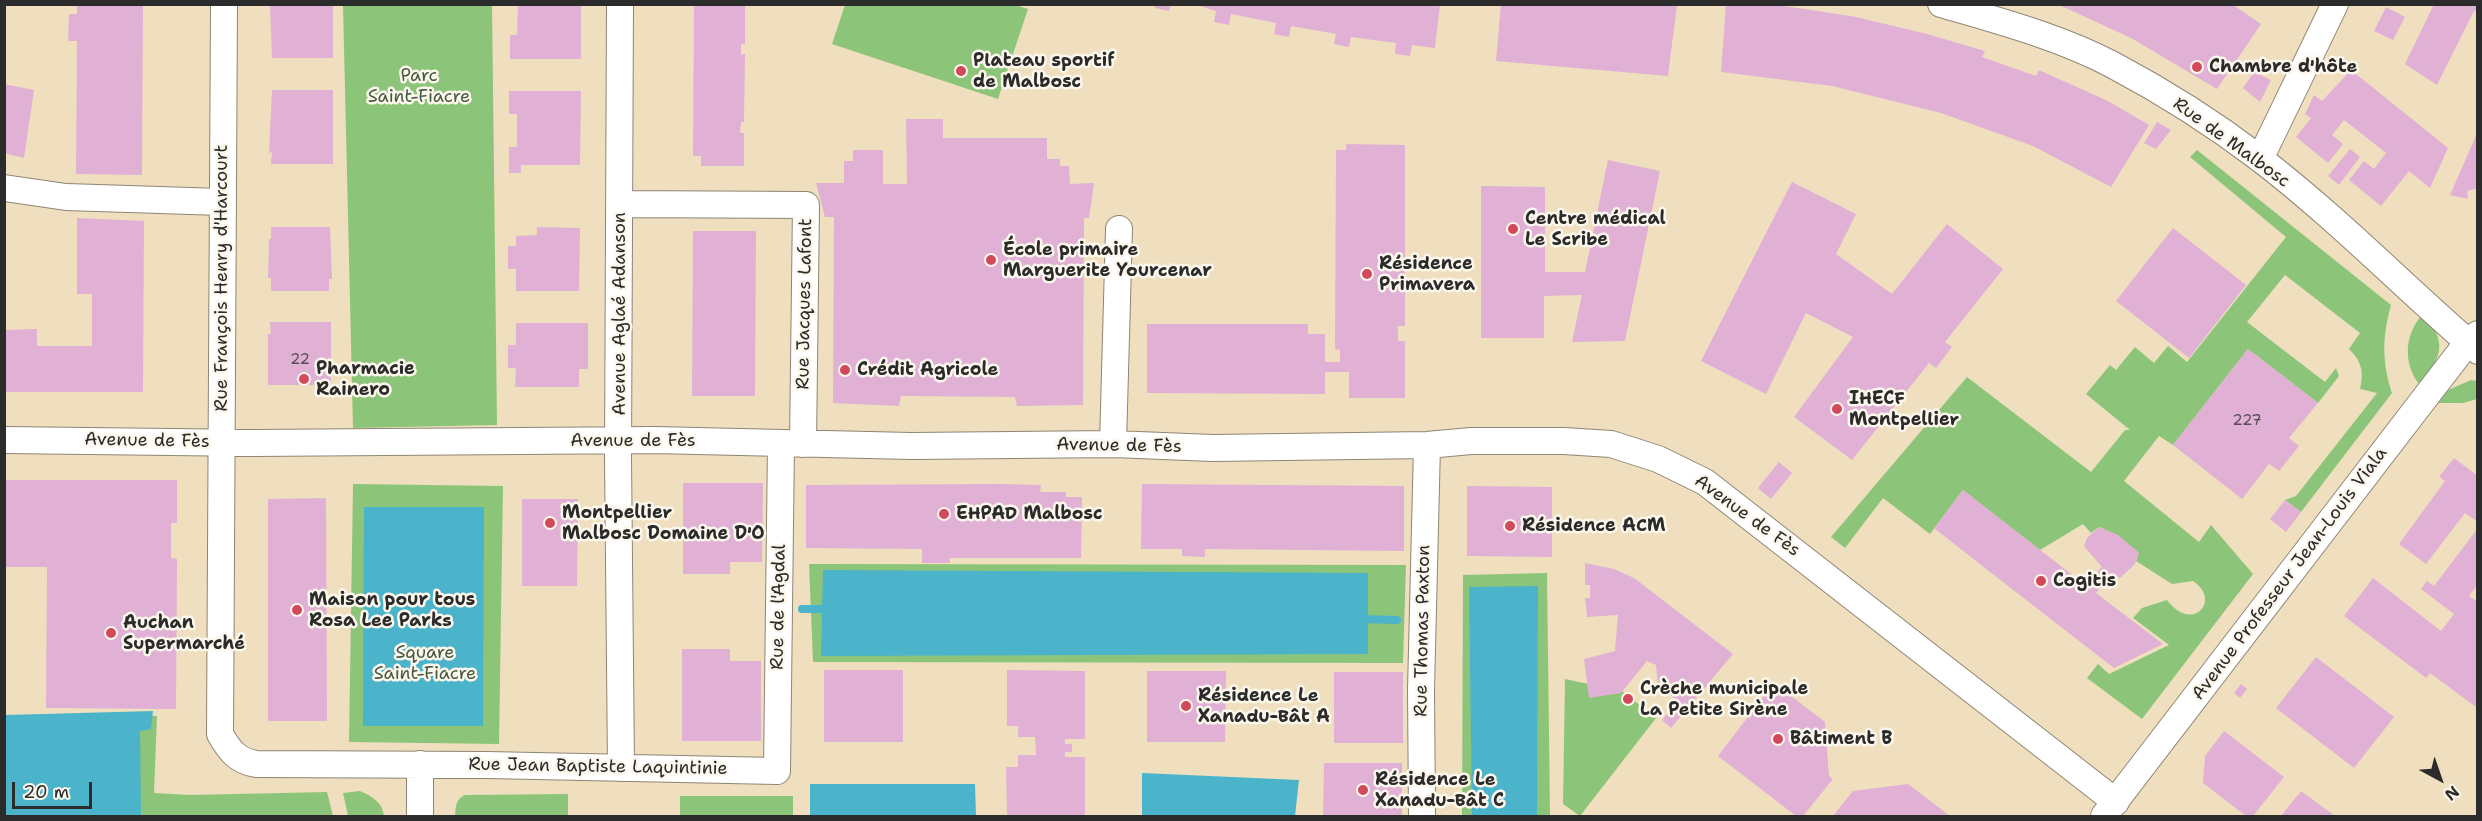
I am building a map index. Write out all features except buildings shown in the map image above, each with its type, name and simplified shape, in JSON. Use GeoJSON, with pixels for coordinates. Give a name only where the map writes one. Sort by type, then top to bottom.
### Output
{"type":"FeatureCollection","features":[{"type":"Feature","properties":{"kind":"street","name":"Rue François Henry d'Harcourt"},"geometry":{"type":"LineString","coordinates":[[224,4],[221,443],[223,604],[220,734],[229,749],[244,762],[256,764],[420,764]]}},
{"type":"Feature","properties":{"kind":"street","name":"Avenue Aglaé Adanson"},"geometry":{"type":"LineString","coordinates":[[620,4],[621,204],[618,440],[621,768]]}},
{"type":"Feature","properties":{"kind":"street","name":"Rue de Malbosc"},"geometry":{"type":"LineString","coordinates":[[1941,4],[2039,34],[2112,64],[2205,119],[2260,159],[2474,342]]}},
{"type":"Feature","properties":{"kind":"street"},"geometry":{"type":"LineString","coordinates":[[2260,159],[2335,4]]}},
{"type":"Feature","properties":{"kind":"street"},"geometry":{"type":"LineString","coordinates":[[4,188],[66,197],[222,202]]}},
{"type":"Feature","properties":{"kind":"street","name":"Rue Jacques Lafont"},"geometry":{"type":"LineString","coordinates":[[621,204],[806,206],[792,443]]}},
{"type":"Feature","properties":{"kind":"street"},"geometry":{"type":"LineString","coordinates":[[1113,444],[1119,229]]}},
{"type":"Feature","properties":{"kind":"street","name":"Avenue Professeur Jean-Louis Viala"},"geometry":{"type":"LineString","coordinates":[[2110,809],[2474,342]]}},
{"type":"Feature","properties":{"kind":"street","name":"Avenue de Fès"},"geometry":{"type":"LineString","coordinates":[[4,440],[221,443],[618,440],[911,446],[1113,444],[1213,448],[1427,445],[1471,441],[1611,444],[1658,459],[1705,482],[2110,809]]}},
{"type":"Feature","properties":{"kind":"street","name":"Rue de l'Agdal"},"geometry":{"type":"LineString","coordinates":[[777,771],[792,443]]}},
{"type":"Feature","properties":{"kind":"street","name":"Rue Thomas Paxton"},"geometry":{"type":"LineString","coordinates":[[1422,816],[1421,690],[1427,445]]}},
{"type":"Feature","properties":{"kind":"street"},"geometry":{"type":"LineString","coordinates":[[420,764],[420,816]]}},
{"type":"Feature","properties":{"kind":"street","name":"Rue Jean Baptiste Laquintinie"},"geometry":{"type":"LineString","coordinates":[[420,764],[777,771]]}},
{"type":"Feature","properties":{"kind":"green space","name":"Parc Saint-Fiacre"},"geometry":{"type":"Polygon","coordinates":[[[343,5],[492,5],[497,425],[353,428],[343,5]]]}},
{"type":"Feature","properties":{"kind":"green space","name":"Plateau sportif de Malbosc"},"geometry":{"type":"Polygon","coordinates":[[[845,5],[1015,5],[1028,9],[998,99],[832,44],[845,5]]]}},
{"type":"Feature","properties":{"kind":"green space"},"geometry":{"type":"Polygon","coordinates":[[[2197,150],[2391,305],[2384,349],[2386,371],[2392,393],[2301,512],[2285,500],[2296,496],[2377,393],[2360,389],[2361,368],[2357,358],[2349,349],[2360,333],[2285,275],[2247,322],[2325,382],[2336,368],[2339,376],[2318,403],[2248,349],[2173,445],[2159,436],[2124,481],[2199,542],[2211,525],[2253,574],[2142,719],[2087,678],[2098,664],[2109,674],[2169,645],[2133,618],[2142,608],[2167,600],[2177,610],[2186,614],[2194,614],[2201,610],[2205,597],[2193,581],[2172,584],[2136,561],[2139,553],[2117,535],[2099,527],[2091,533],[2083,524],[2040,550],[1963,490],[1930,534],[1883,498],[1845,548],[1831,537],[1967,377],[2091,472],[2125,430],[2130,430],[2086,394],[2110,365],[2116,370],[2135,347],[2154,363],[2168,346],[2187,362],[2286,237],[2190,157],[2197,150]]]}},
{"type":"Feature","properties":{"kind":"green space"},"geometry":{"type":"Polygon","coordinates":[[[2424,313],[2436,333],[2439,350],[2433,366],[2419,384],[2410,366],[2408,347],[2413,329],[2424,313]]]}},
{"type":"Feature","properties":{"kind":"green space"},"geometry":{"type":"Polygon","coordinates":[[[2471,380],[2477,381],[2477,399],[2463,403],[2438,403],[2448,390],[2471,380]]]}},
{"type":"Feature","properties":{"kind":"green space","name":"Square Saint-Fiacre"},"geometry":{"type":"Polygon","coordinates":[[[353,484],[503,486],[499,744],[349,742],[353,484]]]}},
{"type":"Feature","properties":{"kind":"green space"},"geometry":{"type":"Polygon","coordinates":[[[809,564],[1406,565],[1403,663],[813,662],[809,564]]]}},
{"type":"Feature","properties":{"kind":"green space"},"geometry":{"type":"Polygon","coordinates":[[[1547,573],[1550,816],[1462,816],[1463,575],[1547,573]]]}},
{"type":"Feature","properties":{"kind":"green space"},"geometry":{"type":"Polygon","coordinates":[[[1565,679],[1622,691],[1656,718],[1580,816],[1563,804],[1565,679]]]}},
{"type":"Feature","properties":{"kind":"green space"},"geometry":{"type":"Polygon","coordinates":[[[4,716],[157,716],[154,793],[190,795],[327,792],[333,816],[5,816],[4,716]]]}},
{"type":"Feature","properties":{"kind":"green space"},"geometry":{"type":"Polygon","coordinates":[[[360,791],[369,795],[382,807],[384,816],[348,816],[343,793],[360,791]]]}},
{"type":"Feature","properties":{"kind":"green space"},"geometry":{"type":"Polygon","coordinates":[[[568,794],[568,816],[455,816],[458,801],[465,795],[568,794]]]}},
{"type":"Feature","properties":{"kind":"green space"},"geometry":{"type":"Polygon","coordinates":[[[680,796],[793,796],[793,816],[680,816],[680,796]]]}},
{"type":"Feature","properties":{"kind":"water","name":"Square Saint-Fiacre"},"geometry":{"type":"Polygon","coordinates":[[[364,507],[484,507],[483,726],[363,726],[364,507]]]}},
{"type":"Feature","properties":{"kind":"water"},"geometry":{"type":"Polygon","coordinates":[[[823,570],[1368,573],[1368,654],[821,656],[823,570]]]}},
{"type":"Feature","properties":{"kind":"water"},"geometry":{"type":"Polygon","coordinates":[[[1538,586],[1537,816],[1472,816],[1469,587],[1538,586]]]}},
{"type":"Feature","properties":{"kind":"water"},"geometry":{"type":"Polygon","coordinates":[[[153,711],[151,729],[140,731],[141,816],[5,816],[5,715],[153,711]]]}},
{"type":"Feature","properties":{"kind":"water"},"geometry":{"type":"Polygon","coordinates":[[[1142,773],[1299,780],[1295,816],[1142,816],[1142,773]]]}},
{"type":"Feature","properties":{"kind":"water"},"geometry":{"type":"Polygon","coordinates":[[[810,784],[975,784],[976,816],[810,816],[810,784]]]}},
{"type":"Feature","properties":{"kind":"waterway"},"geometry":{"type":"LineString","coordinates":[[802,609],[833,609]]}},
{"type":"Feature","properties":{"kind":"waterway"},"geometry":{"type":"LineString","coordinates":[[1359,619],[1397,620]]}},
{"type":"Feature","properties":{"kind":"place","name":"Chambre d'hôte"},"geometry":{"type":"Point","coordinates":[2197,67]}},
{"type":"Feature","properties":{"kind":"place","name":"Plateau sportif de Malbosc"},"geometry":{"type":"Point","coordinates":[961,71]}},
{"type":"Feature","properties":{"kind":"place","name":"Centre médical Le Scribe"},"geometry":{"type":"Point","coordinates":[1513,229]}},
{"type":"Feature","properties":{"kind":"place","name":"École primaire Marguerite Yourcenar"},"geometry":{"type":"Point","coordinates":[991,260]}},
{"type":"Feature","properties":{"kind":"place","name":"Résidence Primavera"},"geometry":{"type":"Point","coordinates":[1367,274]}},
{"type":"Feature","properties":{"kind":"place","name":"Crédit Agricole"},"geometry":{"type":"Point","coordinates":[845,370]}},
{"type":"Feature","properties":{"kind":"place","name":"Pharmacie Rainero"},"geometry":{"type":"Point","coordinates":[304,379]}},
{"type":"Feature","properties":{"kind":"place","name":"IHECF Montpellier"},"geometry":{"type":"Point","coordinates":[1837,409]}},
{"type":"Feature","properties":{"kind":"place","name":"EHPAD Malbosc"},"geometry":{"type":"Point","coordinates":[944,514]}},
{"type":"Feature","properties":{"kind":"place","name":"Montpellier Malbosc Domaine D'O"},"geometry":{"type":"Point","coordinates":[550,523]}},
{"type":"Feature","properties":{"kind":"place","name":"Résidence ACM"},"geometry":{"type":"Point","coordinates":[1510,526]}},
{"type":"Feature","properties":{"kind":"place","name":"Cogitis"},"geometry":{"type":"Point","coordinates":[2041,581]}},
{"type":"Feature","properties":{"kind":"place","name":"Maison pour tous Rosa Lee Parks"},"geometry":{"type":"Point","coordinates":[297,610]}},
{"type":"Feature","properties":{"kind":"place","name":"Auchan Supermarché"},"geometry":{"type":"Point","coordinates":[111,633]}},
{"type":"Feature","properties":{"kind":"place","name":"Crèche municipale La Petite Sirène"},"geometry":{"type":"Point","coordinates":[1628,699]}},
{"type":"Feature","properties":{"kind":"place","name":"Résidence Le Xanadu-Bât A"},"geometry":{"type":"Point","coordinates":[1186,706]}},
{"type":"Feature","properties":{"kind":"place","name":"Bâtiment B"},"geometry":{"type":"Point","coordinates":[1778,739]}},
{"type":"Feature","properties":{"kind":"place","name":"Résidence Le Xanadu-Bât C"},"geometry":{"type":"Point","coordinates":[1363,790]}}]}
